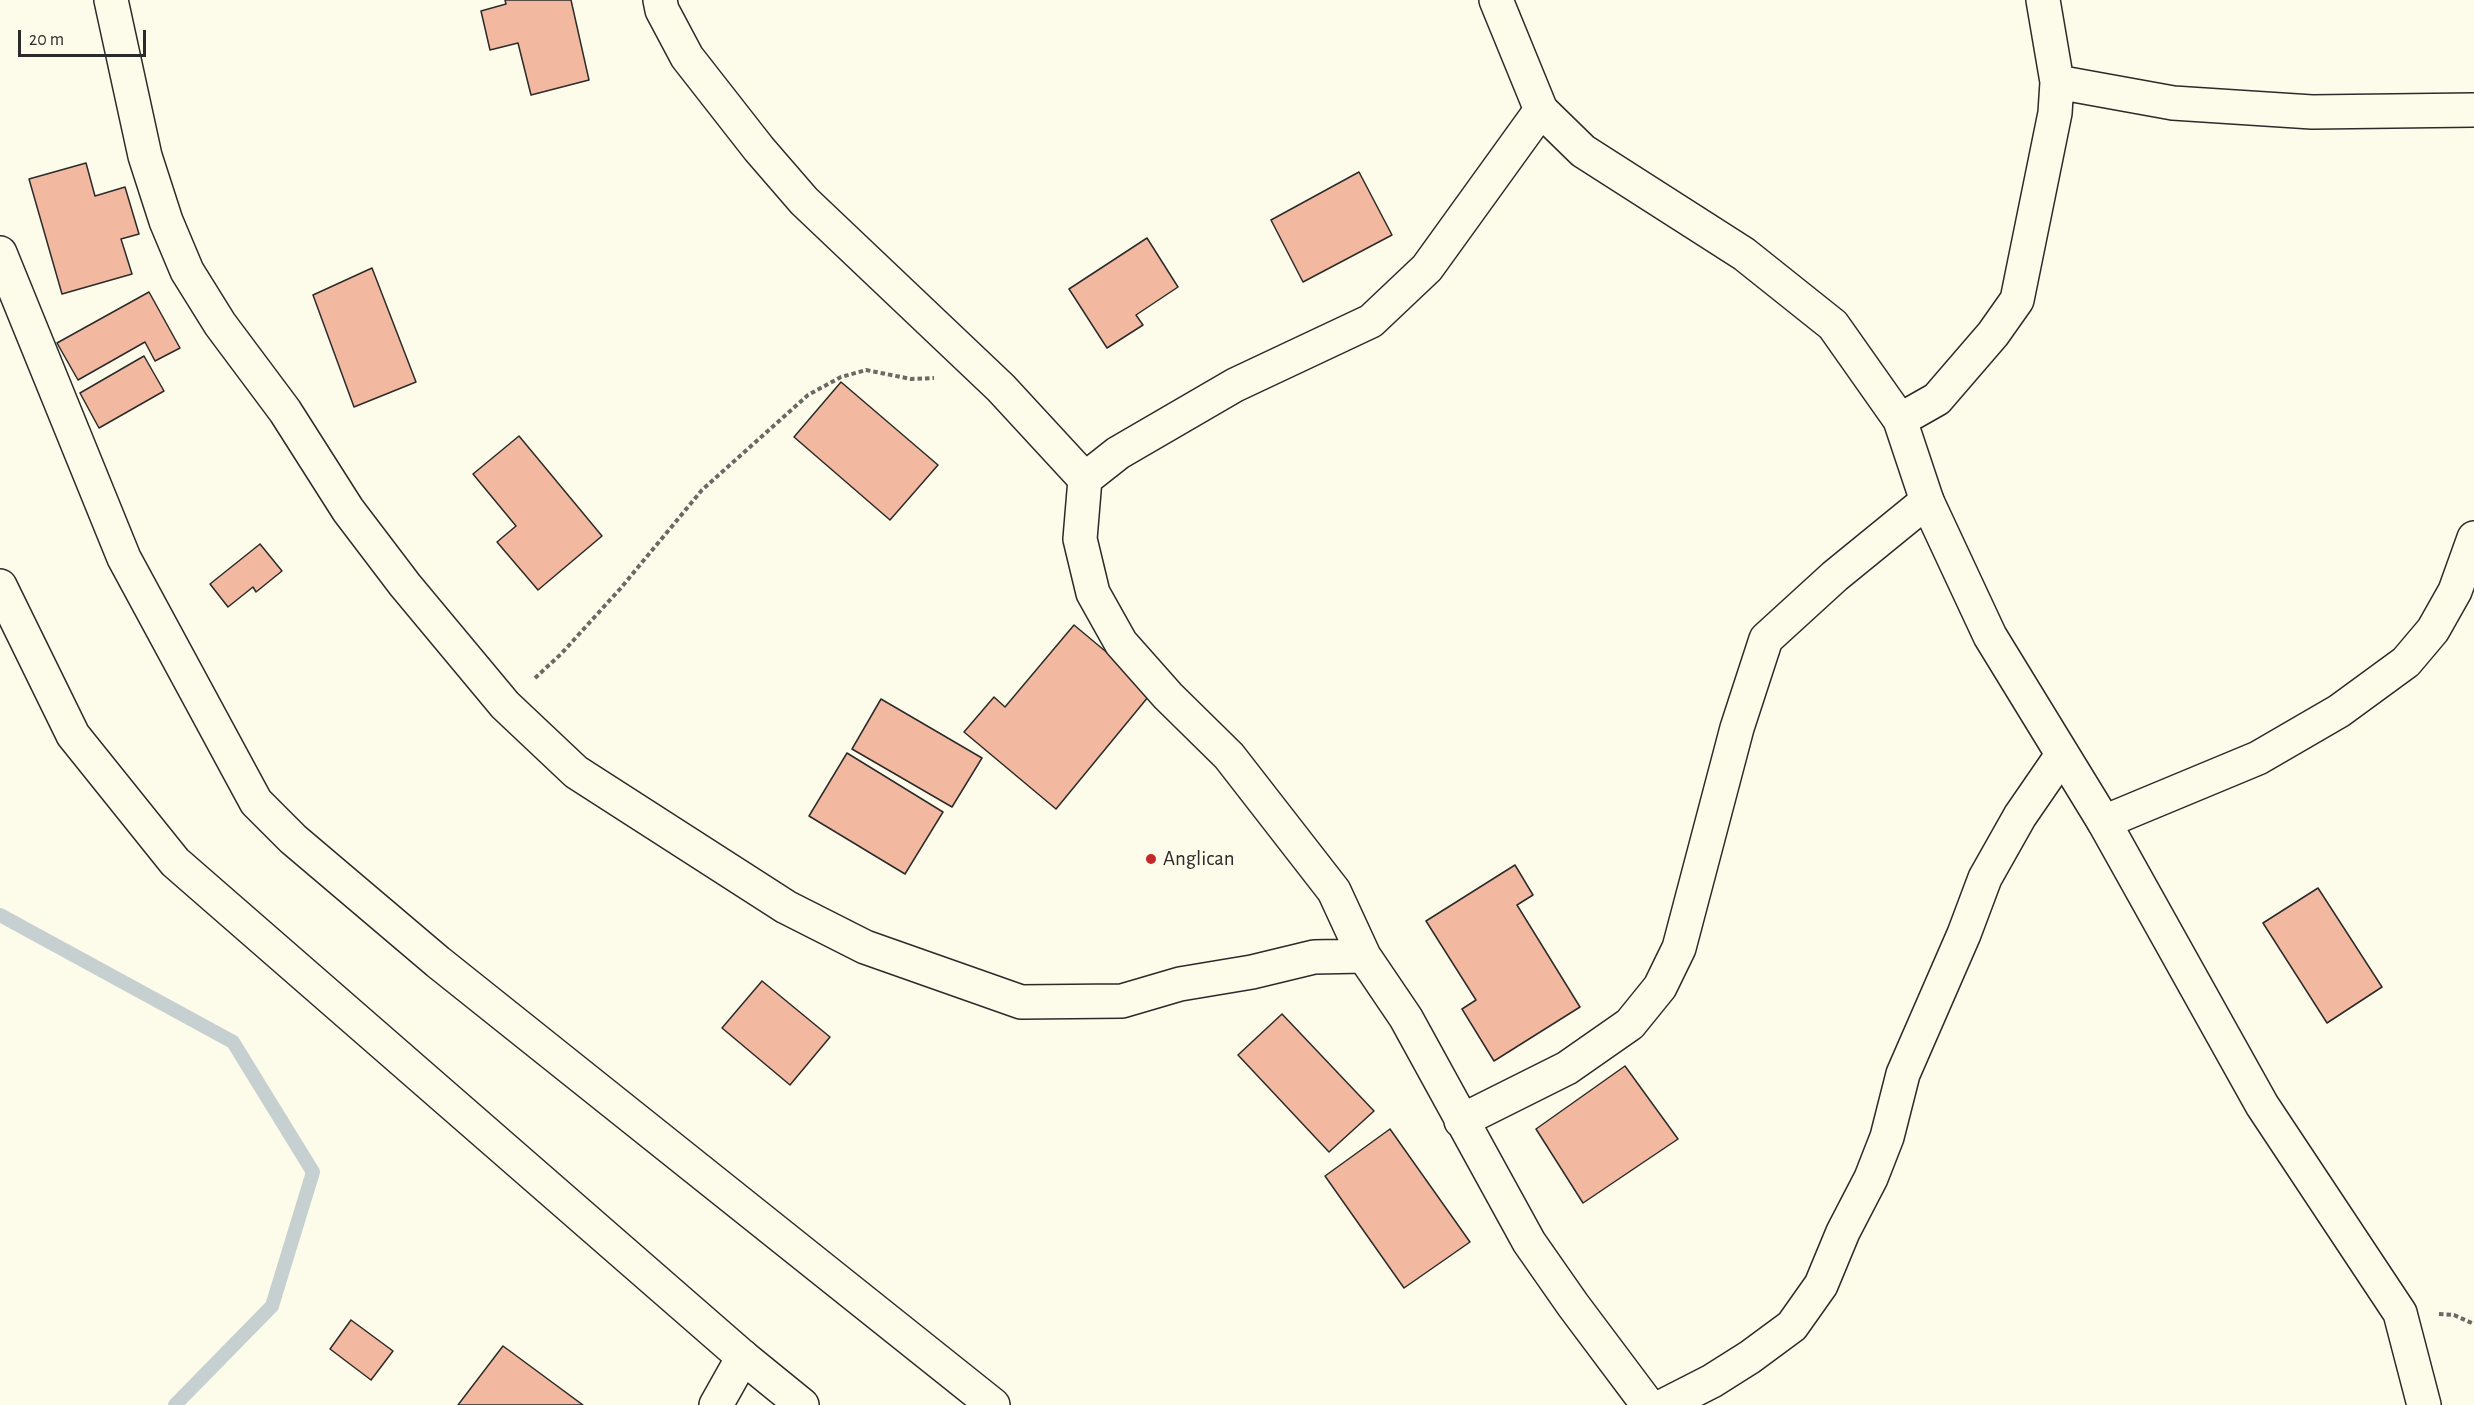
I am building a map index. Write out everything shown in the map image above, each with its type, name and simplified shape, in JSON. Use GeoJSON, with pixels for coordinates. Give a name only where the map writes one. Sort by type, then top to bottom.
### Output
{"type":"FeatureCollection","features":[{"type":"Feature","properties":{"kind":"street"},"geometry":{"type":"LineString","coordinates":[[111,0],[145,156],[166,221],[188,271],[220,324],[285,411],[348,510],[405,585],[505,705],[576,772],[786,907],[865,947],[1021,1002],[1122,1001],[1180,984],[1252,972],[1314,957],[1364,956]]}},
{"type":"Feature","properties":{"kind":"street"},"geometry":{"type":"LineString","coordinates":[[660,0],[662,10],[687,57],[759,149],[804,201],[1001,388],[1085,479]]}},
{"type":"Feature","properties":{"kind":"street"},"geometry":{"type":"LineString","coordinates":[[1496,0],[1541,110],[1583,151],[1744,254],[1833,325],[1900,420],[1927,501],[1990,636],[2104,822],[2262,1105],[2400,1313],[2424,1405]]}},
{"type":"Feature","properties":{"kind":"street"},"geometry":{"type":"LineString","coordinates":[[1900,420],[1937,399],[1993,334],[2017,300],[2055,113],[2057,82],[2043,0]]}},
{"type":"Feature","properties":{"kind":"street"},"geometry":{"type":"LineString","coordinates":[[2057,82],[2173,103],[2312,112],[2474,110]]}},
{"type":"Feature","properties":{"kind":"street"},"geometry":{"type":"LineString","coordinates":[[1541,110],[1427,268],[1371,321],[1235,385],[1118,453],[1085,479],[1080,539],[1093,592],[1121,643],[1168,696],[1229,756],[1334,891],[1364,956],[1406,1018],[1529,1242],[1648,1405]]}},
{"type":"Feature","properties":{"kind":"street"},"geometry":{"type":"LineString","coordinates":[[0,253],[124,558],[193,690],[256,802],[293,839],[438,962],[993,1405]]}},
{"type":"Feature","properties":{"kind":"street"},"geometry":{"type":"LineString","coordinates":[[1461,1121],[1567,1068],[1630,1024],[1660,987],[1679,948],[1737,728],[1766,639],[1827,583],[1927,501]]}},
{"type":"Feature","properties":{"kind":"street"},"geometry":{"type":"LineString","coordinates":[[2104,822],[2258,758],[2339,711],[2406,662],[2433,630],[2454,591],[2474,538]]}},
{"type":"Feature","properties":{"kind":"street"},"geometry":{"type":"LineString","coordinates":[[0,585],[73,735],[175,862],[743,1357],[802,1405]]}},
{"type":"Feature","properties":{"kind":"street"},"geometry":{"type":"LineString","coordinates":[[1665,1405],[1712,1381],[1792,1326],[1821,1285],[1871,1178],[1887,1137],[1903,1074],[1964,934],[1985,878],[2020,816],[2062,755]]}},
{"type":"Feature","properties":{"kind":"street"},"geometry":{"type":"LineString","coordinates":[[716,1405],[743,1357]]}},
{"type":"Feature","properties":{"kind":"path"},"geometry":{"type":"LineString","coordinates":[[505,705],[561,654],[620,589],[702,489],[808,395],[841,377],[866,370],[911,379],[967,378],[1001,388]]}},
{"type":"Feature","properties":{"kind":"building"},"geometry":{"type":"Polygon","coordinates":[[[505,0],[571,0],[589,80],[531,95],[518,43],[490,50],[481,11],[506,4],[505,0]]]}},
{"type":"Feature","properties":{"kind":"building"},"geometry":{"type":"Polygon","coordinates":[[[86,163],[95,196],[125,187],[139,234],[121,239],[132,274],[62,294],[29,179],[86,163]]]}},
{"type":"Feature","properties":{"kind":"building"},"geometry":{"type":"Polygon","coordinates":[[[1359,172],[1392,235],[1303,282],[1271,220],[1359,172]]]}},
{"type":"Feature","properties":{"kind":"building"},"geometry":{"type":"Polygon","coordinates":[[[1147,238],[1178,287],[1136,315],[1143,325],[1107,348],[1069,289],[1147,238]]]}},
{"type":"Feature","properties":{"kind":"building"},"geometry":{"type":"Polygon","coordinates":[[[372,268],[416,382],[354,407],[313,295],[372,268]]]}},
{"type":"Feature","properties":{"kind":"building"},"geometry":{"type":"Polygon","coordinates":[[[149,292],[180,348],[155,361],[145,342],[78,380],[57,343],[149,292]]]}},
{"type":"Feature","properties":{"kind":"building"},"geometry":{"type":"Polygon","coordinates":[[[144,356],[164,391],[99,428],[80,393],[144,356]]]}},
{"type":"Feature","properties":{"kind":"building"},"geometry":{"type":"Polygon","coordinates":[[[841,382],[938,465],[890,520],[794,437],[841,382]]]}},
{"type":"Feature","properties":{"kind":"building"},"geometry":{"type":"Polygon","coordinates":[[[519,436],[602,536],[538,590],[497,542],[516,526],[473,474],[519,436]]]}},
{"type":"Feature","properties":{"kind":"building"},"geometry":{"type":"Polygon","coordinates":[[[260,544],[282,571],[256,592],[253,587],[228,607],[210,584],[260,544]]]}},
{"type":"Feature","properties":{"kind":"building"},"geometry":{"type":"Polygon","coordinates":[[[1074,625],[1153,691],[1056,809],[964,732],[994,697],[1005,707],[1074,625]]]}},
{"type":"Feature","properties":{"kind":"building"},"geometry":{"type":"Polygon","coordinates":[[[881,699],[982,758],[952,807],[852,749],[881,699]]]}},
{"type":"Feature","properties":{"kind":"building"},"geometry":{"type":"Polygon","coordinates":[[[847,753],[943,812],[905,874],[809,816],[847,753]]]}},
{"type":"Feature","properties":{"kind":"building"},"geometry":{"type":"Polygon","coordinates":[[[1515,865],[1533,895],[1517,905],[1580,1007],[1494,1061],[1462,1009],[1476,1000],[1426,921],[1515,865]]]}},
{"type":"Feature","properties":{"kind":"building"},"geometry":{"type":"Polygon","coordinates":[[[2318,888],[2382,987],[2327,1023],[2263,923],[2318,888]]]}},
{"type":"Feature","properties":{"kind":"building"},"geometry":{"type":"Polygon","coordinates":[[[762,981],[830,1037],[790,1085],[722,1028],[762,981]]]}},
{"type":"Feature","properties":{"kind":"building"},"geometry":{"type":"Polygon","coordinates":[[[1282,1014],[1374,1111],[1329,1152],[1238,1055],[1282,1014]]]}},
{"type":"Feature","properties":{"kind":"building"},"geometry":{"type":"Polygon","coordinates":[[[1625,1066],[1678,1139],[1583,1203],[1536,1129],[1625,1066]]]}},
{"type":"Feature","properties":{"kind":"building"},"geometry":{"type":"Polygon","coordinates":[[[1390,1129],[1470,1242],[1404,1288],[1325,1176],[1390,1129]]]}},
{"type":"Feature","properties":{"kind":"building"},"geometry":{"type":"Polygon","coordinates":[[[351,1320],[393,1351],[371,1380],[330,1349],[351,1320]]]}},
{"type":"Feature","properties":{"kind":"building"},"geometry":{"type":"Polygon","coordinates":[[[503,1346],[583,1405],[458,1405],[503,1346]]]}},
{"type":"Feature","properties":{"kind":"waterway"},"geometry":{"type":"LineString","coordinates":[[0,915],[233,1042],[313,1172],[272,1306],[175,1405]]}},
{"type":"Feature","properties":{"kind":"place","name":"Anglican"},"geometry":{"type":"Point","coordinates":[1151,859]}}]}
